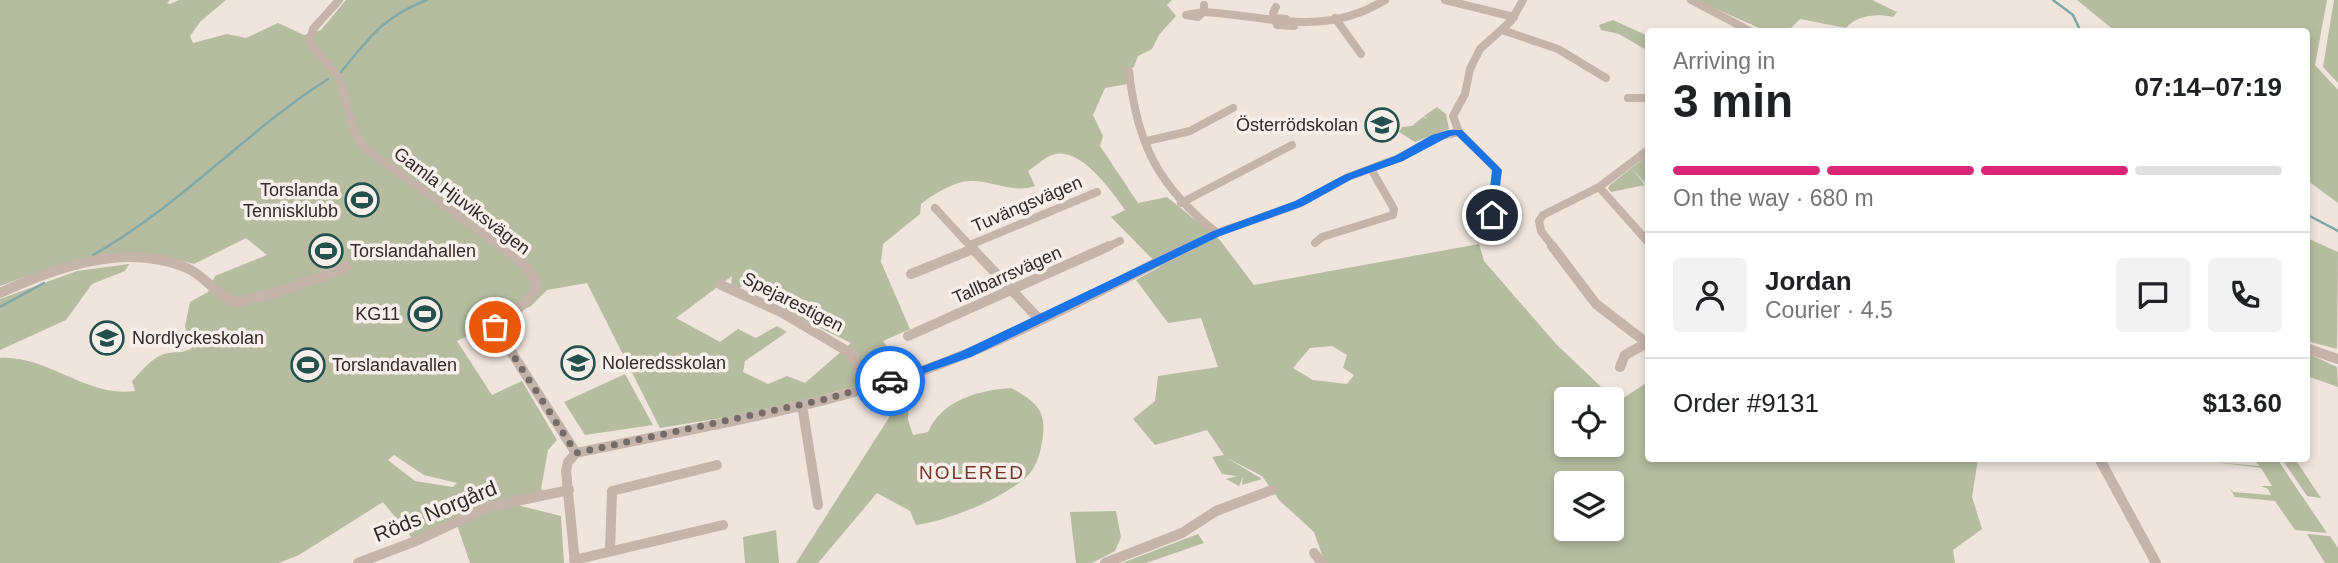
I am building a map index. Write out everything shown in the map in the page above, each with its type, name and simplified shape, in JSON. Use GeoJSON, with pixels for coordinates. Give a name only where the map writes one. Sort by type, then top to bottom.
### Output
{"type":"FeatureCollection","features":[{"type":"Feature","properties":{"kind":"street","name":"Gamla Hjuviksvägen"},"geometry":{"type":"LineString","coordinates":[[339,0],[313,29],[309,42],[339,77],[354,132],[367,149],[509,252],[537,279],[538,287],[533,298],[494,325],[576,453]]}},
{"type":"Feature","properties":{"kind":"street"},"geometry":{"type":"LineString","coordinates":[[1263,4],[1308,16],[1335,18],[1368,11],[1385,0]]}},
{"type":"Feature","properties":{"kind":"street"},"geometry":{"type":"LineString","coordinates":[[1445,0],[1514,17]]}},
{"type":"Feature","properties":{"kind":"street"},"geometry":{"type":"LineString","coordinates":[[1488,231],[1497,170],[1459,132],[1453,116],[1465,93],[1472,63],[1480,48],[1514,17],[1523,0]]}},
{"type":"Feature","properties":{"kind":"street"},"geometry":{"type":"LineString","coordinates":[[1691,0],[1744,28]]}},
{"type":"Feature","properties":{"kind":"street"},"geometry":{"type":"LineString","coordinates":[[1205,5],[1216,2]]}},
{"type":"Feature","properties":{"kind":"street"},"geometry":{"type":"LineString","coordinates":[[1276,7],[1273,13],[1276,18]]}},
{"type":"Feature","properties":{"kind":"street"},"geometry":{"type":"LineString","coordinates":[[1335,18],[1361,54]]}},
{"type":"Feature","properties":{"kind":"street"},"geometry":{"type":"LineString","coordinates":[[1502,30],[1558,49],[1606,78]]}},
{"type":"Feature","properties":{"kind":"street"},"geometry":{"type":"LineString","coordinates":[[1129,71],[1132,102],[1163,180],[1181,203],[1217,233]]}},
{"type":"Feature","properties":{"kind":"street"},"geometry":{"type":"LineString","coordinates":[[1628,98],[1645,99]]}},
{"type":"Feature","properties":{"kind":"street"},"geometry":{"type":"LineString","coordinates":[[1147,141],[1190,131],[1233,108]]}},
{"type":"Feature","properties":{"kind":"street"},"geometry":{"type":"LineString","coordinates":[[723,525],[574,562],[568,462],[576,453],[802,405],[866,388],[967,354],[1217,233],[1299,204],[1371,169],[1399,159],[1436,137],[1459,132]]}},
{"type":"Feature","properties":{"kind":"street"},"geometry":{"type":"LineString","coordinates":[[1181,203],[1292,145]]}},
{"type":"Feature","properties":{"kind":"street"},"geometry":{"type":"LineString","coordinates":[[1645,152],[1599,187],[1543,215],[1538,224],[1596,304],[1645,341]]}},
{"type":"Feature","properties":{"kind":"street"},"geometry":{"type":"LineString","coordinates":[[1315,243],[1322,237],[1393,215],[1394,209],[1371,169]]}},
{"type":"Feature","properties":{"kind":"street"},"geometry":{"type":"LineString","coordinates":[[1599,187],[1645,239]]}},
{"type":"Feature","properties":{"kind":"street","name":"Tuvängsvägen"},"geometry":{"type":"LineString","coordinates":[[911,274],[1097,192]]}},
{"type":"Feature","properties":{"kind":"street"},"geometry":{"type":"LineString","coordinates":[[935,208],[1039,319]]}},
{"type":"Feature","properties":{"kind":"street","name":"Tallbarrsvägen"},"geometry":{"type":"LineString","coordinates":[[908,336],[1120,242]]}},
{"type":"Feature","properties":{"kind":"street"},"geometry":{"type":"LineString","coordinates":[[0,293],[77,265],[119,259],[150,259],[191,269],[231,301],[242,302],[292,285],[301,285],[346,267]]}},
{"type":"Feature","properties":{"kind":"street","name":"Spejarestigen"},"geometry":{"type":"LineString","coordinates":[[722,285],[781,313],[845,349],[855,359],[866,388]]}},
{"type":"Feature","properties":{"kind":"street"},"geometry":{"type":"LineString","coordinates":[[1620,367],[1625,355],[1645,344]]}},
{"type":"Feature","properties":{"kind":"street"},"geometry":{"type":"LineString","coordinates":[[2310,349],[2338,359]]}},
{"type":"Feature","properties":{"kind":"street"},"geometry":{"type":"LineString","coordinates":[[802,405],[818,505]]}},
{"type":"Feature","properties":{"kind":"street"},"geometry":{"type":"LineString","coordinates":[[2101,462],[2156,563]]}},
{"type":"Feature","properties":{"kind":"street"},"geometry":{"type":"LineString","coordinates":[[610,551],[612,491],[717,465]]}},
{"type":"Feature","properties":{"kind":"street","name":"Röds Norgård"},"geometry":{"type":"LineString","coordinates":[[358,563],[416,541],[488,507],[569,490]]}},
{"type":"Feature","properties":{"kind":"street"},"geometry":{"type":"LineString","coordinates":[[1105,563],[1182,533],[1216,511],[1272,490]]}},
{"type":"Feature","properties":{"kind":"street"},"geometry":{"type":"LineString","coordinates":[[1314,553],[1322,563]]}},
{"type":"Feature","properties":{"kind":"green space"},"geometry":{"type":"Polygon","coordinates":[[[0,0],[170,0],[167,3],[170,4],[179,0],[226,0],[201,21],[190,36],[193,43],[227,34],[246,38],[278,23],[304,35],[321,30],[346,0],[1172,0],[1167,5],[1176,16],[1159,35],[1152,49],[1138,56],[1134,67],[1128,69],[1127,84],[1105,88],[1093,115],[1103,136],[1100,146],[1138,203],[1167,197],[1219,239],[1254,285],[1479,244],[1484,261],[1556,344],[1601,387],[1554,387],[1554,457],[1624,457],[1624,397],[1645,384],[1645,462],[1978,462],[1972,497],[1982,529],[1953,550],[1955,563],[1325,563],[1314,532],[1280,501],[1262,476],[1227,458],[1262,479],[1242,485],[1243,477],[1239,486],[1226,479],[1237,476],[1222,474],[1212,457],[1224,455],[1207,430],[1155,445],[1133,419],[1155,401],[1158,376],[1218,367],[1201,318],[1168,323],[1136,280],[1160,267],[1111,217],[1125,210],[1112,192],[1084,163],[1063,154],[1049,156],[1028,171],[1035,186],[1011,188],[970,181],[944,189],[921,204],[920,214],[883,244],[881,262],[910,329],[883,341],[906,373],[759,412],[660,428],[587,283],[547,290],[531,306],[457,341],[492,395],[522,381],[557,440],[548,450],[541,489],[544,491],[412,538],[383,502],[299,555],[279,563],[0,563],[0,358],[34,363],[100,388],[135,391],[132,381],[155,359],[164,354],[192,348],[185,326],[190,302],[208,292],[215,276],[267,255],[246,238],[194,264],[160,255],[35,273],[0,286],[0,0]],[[732,276],[676,318],[720,342],[738,329],[756,338],[777,326],[787,332],[745,361],[743,372],[768,384],[787,376],[805,383],[851,343],[783,310],[789,304],[750,282],[737,289],[731,286],[732,276]],[[1332,346],[1310,348],[1293,368],[1313,380],[1347,384],[1354,375],[1343,368],[1347,355],[1332,346]],[[394,455],[388,460],[415,481],[453,487],[457,483],[424,475],[394,455]]]}},
{"type":"Feature","properties":{"kind":"green space"},"geometry":{"type":"Polygon","coordinates":[[[1696,0],[1872,0],[1897,12],[1893,17],[1874,15],[1861,18],[1846,28],[1800,19],[1791,28],[1759,28],[1696,0]]]}},
{"type":"Feature","properties":{"kind":"green space"},"geometry":{"type":"Polygon","coordinates":[[[2077,0],[2327,0],[2315,65],[2338,90],[2338,203],[2310,182],[2310,28],[2111,28],[2077,0]]]}},
{"type":"Feature","properties":{"kind":"green space"},"geometry":{"type":"Polygon","coordinates":[[[2334,0],[2338,0],[2338,83],[2323,67],[2334,0]]]}},
{"type":"Feature","properties":{"kind":"green space"},"geometry":{"type":"Polygon","coordinates":[[[1613,20],[1645,35],[1645,49],[1619,34],[1601,30],[1599,25],[1613,20]]]}},
{"type":"Feature","properties":{"kind":"green space"},"geometry":{"type":"Polygon","coordinates":[[[1437,107],[1446,114],[1449,129],[1415,142],[1399,132],[1402,127],[1412,126],[1423,117],[1428,119],[1424,116],[1437,107]]]}},
{"type":"Feature","properties":{"kind":"green space"},"geometry":{"type":"Polygon","coordinates":[[[1645,157],[1645,183],[1633,170],[1645,185],[1611,192],[1608,188],[1645,157]]]}},
{"type":"Feature","properties":{"kind":"green space"},"geometry":{"type":"Polygon","coordinates":[[[2310,239],[2338,252],[2337,349],[2310,342],[2310,239]]]}},
{"type":"Feature","properties":{"kind":"green space"},"geometry":{"type":"Polygon","coordinates":[[[129,264],[125,271],[92,284],[66,320],[0,350],[0,299],[77,271],[129,264]]]}},
{"type":"Feature","properties":{"kind":"green space"},"geometry":{"type":"Polygon","coordinates":[[[2310,354],[2337,367],[2338,387],[2310,377],[2310,354]]]}},
{"type":"Feature","properties":{"kind":"green space"},"geometry":{"type":"Polygon","coordinates":[[[625,374],[653,425],[585,435],[564,402],[625,374]]]}},
{"type":"Feature","properties":{"kind":"green space"},"geometry":{"type":"Polygon","coordinates":[[[1011,388],[1037,406],[1043,421],[1039,456],[1024,479],[972,508],[916,525],[910,511],[877,493],[818,563],[796,563],[901,399],[909,401],[908,420],[913,435],[928,432],[942,412],[963,399],[987,391],[1011,388]]]}},
{"type":"Feature","properties":{"kind":"green space"},"geometry":{"type":"Polygon","coordinates":[[[2214,462],[2259,466],[2256,462],[2279,462],[2327,533],[2295,530],[2275,501],[2235,497],[2229,487],[2233,492],[2271,495],[2268,489],[2261,486],[2272,486],[2261,468],[2214,462]]]}},
{"type":"Feature","properties":{"kind":"green space"},"geometry":{"type":"Polygon","coordinates":[[[2284,462],[2297,462],[2321,498],[2307,496],[2284,462]]]}},
{"type":"Feature","properties":{"kind":"green space"},"geometry":{"type":"Polygon","coordinates":[[[517,505],[561,516],[564,563],[470,563],[457,525],[496,509],[517,505]]]}},
{"type":"Feature","properties":{"kind":"green space"},"geometry":{"type":"Polygon","coordinates":[[[1116,511],[1121,537],[1115,551],[1092,563],[1076,563],[1070,512],[1116,511]]]}},
{"type":"Feature","properties":{"kind":"green space"},"geometry":{"type":"Polygon","coordinates":[[[776,530],[779,563],[745,563],[743,537],[776,530]]]}},
{"type":"Feature","properties":{"kind":"green space"},"geometry":{"type":"Polygon","coordinates":[[[1198,534],[1204,543],[1146,563],[1122,563],[1198,534]]]}},
{"type":"Feature","properties":{"kind":"green space"},"geometry":{"type":"Polygon","coordinates":[[[2307,534],[2330,536],[2338,548],[2338,563],[2325,563],[2307,534]]]}},
{"type":"Feature","properties":{"kind":"waterway"},"geometry":{"type":"LineString","coordinates":[[341,72],[378,29],[399,13],[427,0]]}},
{"type":"Feature","properties":{"kind":"waterway"},"geometry":{"type":"LineString","coordinates":[[2053,0],[2073,15],[2079,28]]}},
{"type":"Feature","properties":{"kind":"waterway"},"geometry":{"type":"LineString","coordinates":[[93,255],[154,215],[268,122],[328,79]]}},
{"type":"Feature","properties":{"kind":"waterway"},"geometry":{"type":"LineString","coordinates":[[2310,216],[2338,231]]}},
{"type":"Feature","properties":{"kind":"waterway"},"geometry":{"type":"LineString","coordinates":[[0,307],[44,283]]}},
{"type":"Feature","properties":{"kind":"way so far"},"geometry":{"type":"LineString","coordinates":[[495,327],[576,453],[722,423],[890,381]]}},
{"type":"Feature","properties":{"kind":"place","name":"Österrödskolan"},"geometry":{"type":"Point","coordinates":[1382,125]}},
{"type":"Feature","properties":{"kind":"place","name":"Torslanda Tennisklubb"},"geometry":{"type":"Point","coordinates":[362,200]}},
{"type":"Feature","properties":{"kind":"place","name":"Torslandahallen"},"geometry":{"type":"Point","coordinates":[326,251]}},
{"type":"Feature","properties":{"kind":"place","name":"KG11"},"geometry":{"type":"Point","coordinates":[425,314]}},
{"type":"Feature","properties":{"kind":"place","name":"Nordlyckeskolan"},"geometry":{"type":"Point","coordinates":[107,338]}},
{"type":"Feature","properties":{"kind":"place","name":"Noleredsskolan"},"geometry":{"type":"Point","coordinates":[578,363]}},
{"type":"Feature","properties":{"kind":"place","name":"Torslandavallen"},"geometry":{"type":"Point","coordinates":[308,365]}},
{"type":"Feature","properties":{"kind":"district","name":"NOLERED"},"geometry":{"type":"Point","coordinates":[972,472]}},
{"type":"Feature","properties":{"kind":"route"},"geometry":{"type":"LineString","coordinates":[[890,381],[967,354],[1217,233],[1299,204],[1348,177],[1399,159],[1416,147],[1449,133],[1459,132],[1497,170],[1492,215]]}}]}
